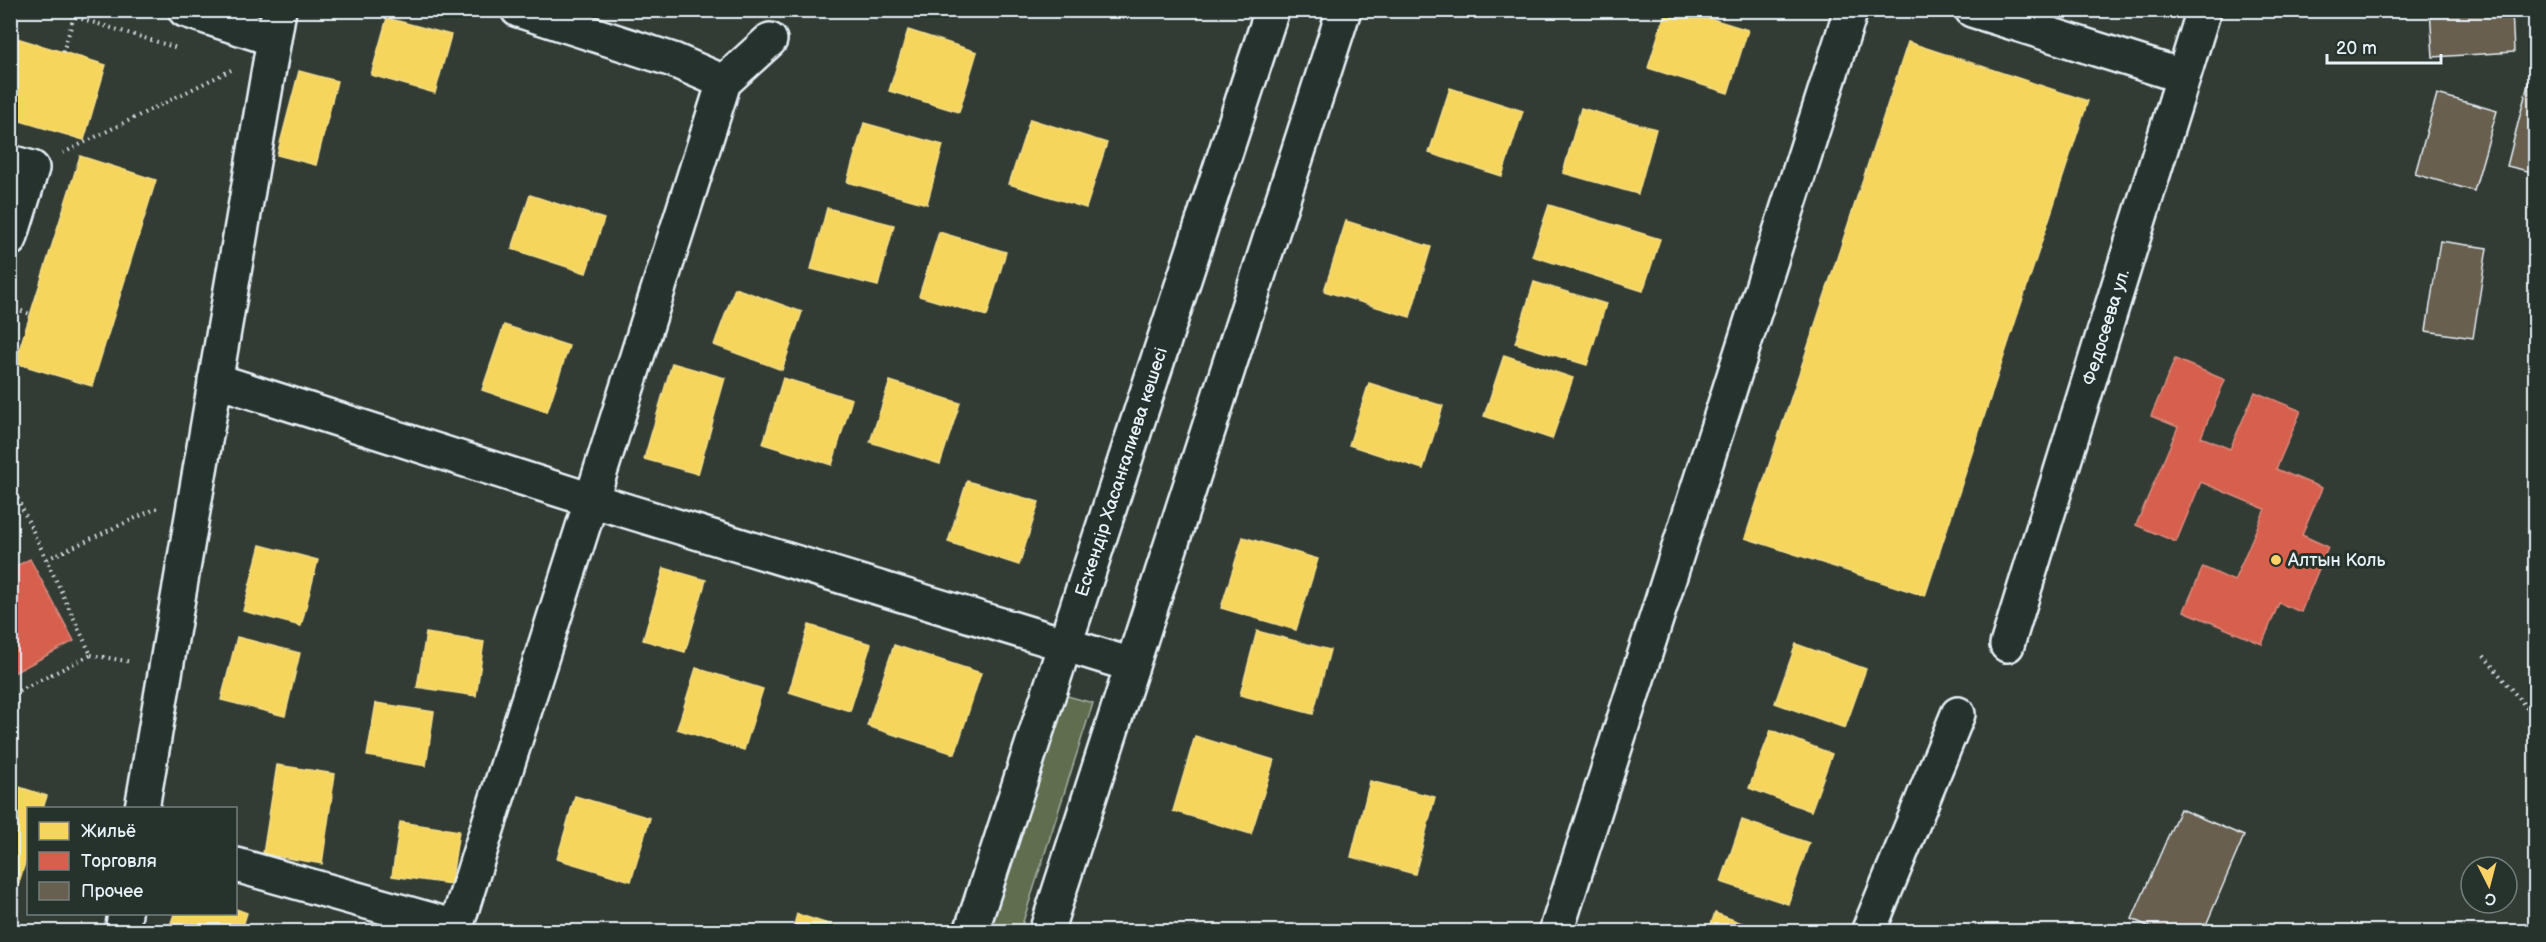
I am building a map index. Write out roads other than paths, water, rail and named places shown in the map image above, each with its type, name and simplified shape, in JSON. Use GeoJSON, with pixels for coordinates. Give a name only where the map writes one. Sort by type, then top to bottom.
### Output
{"type":"FeatureCollection","features":[{"type":"Feature","properties":{"kind":"street"},"geometry":{"type":"LineString","coordinates":[[142,807],[276,25],[185,10]]}},
{"type":"Feature","properties":{"kind":"street"},"geometry":{"type":"LineString","coordinates":[[518,10],[673,60],[724,82]]}},
{"type":"Feature","properties":{"kind":"street","name":"Ескендір Хасанғалиева көшесі"},"geometry":{"type":"LineString","coordinates":[[971,932],[1272,10]]}},
{"type":"Feature","properties":{"kind":"street"},"geometry":{"type":"LineString","coordinates":[[1046,932],[1344,10]]}},
{"type":"Feature","properties":{"kind":"street"},"geometry":{"type":"LineString","coordinates":[[1556,932],[1851,10]]}},
{"type":"Feature","properties":{"kind":"street"},"geometry":{"type":"LineString","coordinates":[[1972,10],[2182,76]]}},
{"type":"Feature","properties":{"kind":"street","name":"Федосеева ул."},"geometry":{"type":"LineString","coordinates":[[2007,645],[2204,10]]}},
{"type":"Feature","properties":{"kind":"street"},"geometry":{"type":"LineString","coordinates":[[237,865],[457,929],[724,82],[770,40]]}},
{"type":"Feature","properties":{"kind":"street"},"geometry":{"type":"LineString","coordinates":[[10,238],[21,165]]}},
{"type":"Feature","properties":{"kind":"street"},"geometry":{"type":"LineString","coordinates":[[215,380],[591,500],[1132,665]]}},
{"type":"Feature","properties":{"kind":"street"},"geometry":{"type":"LineString","coordinates":[[1868,932],[1958,714]]}},
{"type":"Feature","properties":{"kind":"street"},"geometry":{"type":"LineString","coordinates":[[122,932],[125,915]]}},
{"type":"Feature","properties":{"kind":"place","name":"Алтын Коль"},"geometry":{"type":"Point","coordinates":[2276,560]}}]}
